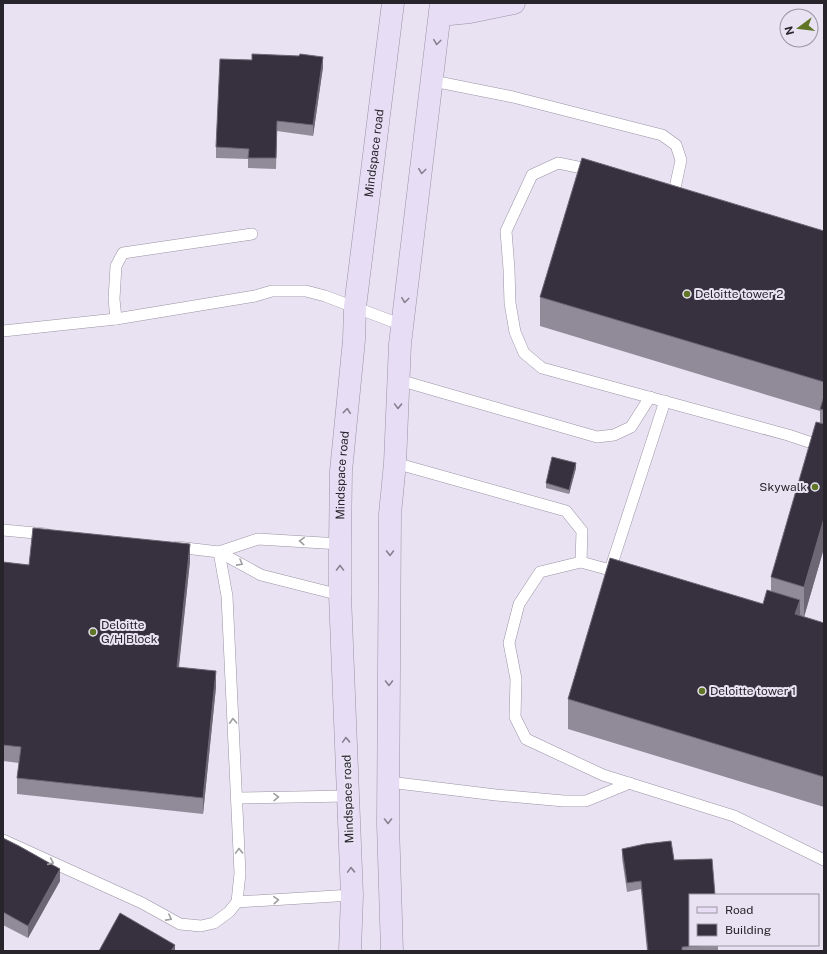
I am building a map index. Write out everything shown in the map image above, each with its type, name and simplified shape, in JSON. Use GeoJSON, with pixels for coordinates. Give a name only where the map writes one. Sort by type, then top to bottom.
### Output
{"type":"FeatureCollection","features":[{"type":"Feature","properties":{"kind":"main road","name":"Mindspace road"},"geometry":{"type":"LineString","coordinates":[[350,951],[352,895],[340,595],[341,471],[354,340],[354,307],[393,3]]}},
{"type":"Feature","properties":{"kind":"main road"},"geometry":{"type":"LineString","coordinates":[[392,951],[388,824],[390,514],[395,463],[400,344],[441,9],[470,12],[514,3]]}},
{"type":"Feature","properties":{"kind":"lane"},"geometry":{"type":"LineString","coordinates":[[433,81],[513,98],[662,135],[676,145],[681,160],[675,188]]}},
{"type":"Feature","properties":{"kind":"lane"},"geometry":{"type":"LineString","coordinates":[[602,172],[558,163],[532,175],[506,231],[510,303],[515,332],[524,352],[542,368],[824,446]]}},
{"type":"Feature","properties":{"kind":"lane"},"geometry":{"type":"LineString","coordinates":[[116,319],[114,299],[116,266],[123,253],[252,234]]}},
{"type":"Feature","properties":{"kind":"lane"},"geometry":{"type":"LineString","coordinates":[[3,331],[116,319],[255,296],[272,291],[290,290],[306,291],[402,325]]}},
{"type":"Feature","properties":{"kind":"lane"},"geometry":{"type":"LineString","coordinates":[[399,380],[597,437],[614,435],[631,427],[650,397]]}},
{"type":"Feature","properties":{"kind":"lane"},"geometry":{"type":"LineString","coordinates":[[610,570],[665,401]]}},
{"type":"Feature","properties":{"kind":"lane"},"geometry":{"type":"LineString","coordinates":[[395,463],[566,511],[582,531],[580,562]]}},
{"type":"Feature","properties":{"kind":"lane"},"geometry":{"type":"LineString","coordinates":[[3,530],[57,535]]}},
{"type":"Feature","properties":{"kind":"lane"},"geometry":{"type":"LineString","coordinates":[[219,552],[258,539],[340,544]]}},
{"type":"Feature","properties":{"kind":"lane"},"geometry":{"type":"LineString","coordinates":[[165,546],[219,552],[261,575],[340,595]]}},
{"type":"Feature","properties":{"kind":"lane"},"geometry":{"type":"LineString","coordinates":[[3,840],[142,903],[180,924],[201,926],[214,923],[229,912],[237,902],[240,873],[227,596],[219,552]]}},
{"type":"Feature","properties":{"kind":"lane"},"geometry":{"type":"LineString","coordinates":[[630,576],[580,562],[540,572],[519,604],[509,643],[516,679],[515,717],[526,739],[603,774],[734,816],[824,860]]}},
{"type":"Feature","properties":{"kind":"lane"},"geometry":{"type":"LineString","coordinates":[[388,782],[496,795],[586,802],[630,783]]}},
{"type":"Feature","properties":{"kind":"lane"},"geometry":{"type":"LineString","coordinates":[[237,798],[348,796]]}},
{"type":"Feature","properties":{"kind":"lane"},"geometry":{"type":"LineString","coordinates":[[237,902],[352,895]]}},
{"type":"Feature","properties":{"kind":"building"},"geometry":{"type":"Polygon","coordinates":[[[252,54],[299,56],[300,54],[323,57],[313,125],[277,121],[276,158],[248,158],[249,149],[216,147],[220,59],[252,60],[252,54]]]}},
{"type":"Feature","properties":{"kind":"building","name":"Deloitte tower 2"},"geometry":{"type":"Polygon","coordinates":[[[582,158],[824,231],[824,382],[540,297],[582,158]]]}},
{"type":"Feature","properties":{"kind":"building"},"geometry":{"type":"Polygon","coordinates":[[[824,396],[824,410],[820,409],[824,396]]]}},
{"type":"Feature","properties":{"kind":"building"},"geometry":{"type":"Polygon","coordinates":[[[816,422],[824,424],[824,518],[804,587],[771,577],[816,422]]]}},
{"type":"Feature","properties":{"kind":"building"},"geometry":{"type":"Polygon","coordinates":[[[552,457],[576,463],[569,490],[546,483],[552,457]]]}},
{"type":"Feature","properties":{"kind":"building","name":"Deloitte G/H Block"},"geometry":{"type":"Polygon","coordinates":[[[33,528],[190,544],[177,667],[216,671],[203,798],[17,778],[21,747],[3,745],[3,562],[29,565],[33,528]]]}},
{"type":"Feature","properties":{"kind":"building","name":"Deloitte tower 1"},"geometry":{"type":"Polygon","coordinates":[[[610,558],[763,604],[767,590],[800,600],[795,614],[824,623],[824,777],[568,699],[610,558]]]}},
{"type":"Feature","properties":{"kind":"building"},"geometry":{"type":"Polygon","coordinates":[[[3,838],[60,869],[28,926],[3,912],[3,838]]]}},
{"type":"Feature","properties":{"kind":"building"},"geometry":{"type":"Polygon","coordinates":[[[671,841],[674,860],[712,859],[715,894],[689,894],[689,946],[699,946],[682,947],[682,951],[648,951],[641,881],[627,883],[622,849],[645,844],[671,841]]]}},
{"type":"Feature","properties":{"kind":"building"},"geometry":{"type":"Polygon","coordinates":[[[120,913],[175,945],[171,951],[99,951],[120,913]]]}},
{"type":"Feature","properties":{"kind":"place","name":"Deloitte tower 2"},"geometry":{"type":"Point","coordinates":[687,294]}},
{"type":"Feature","properties":{"kind":"place","name":"Skywalk"},"geometry":{"type":"Point","coordinates":[815,487]}},
{"type":"Feature","properties":{"kind":"place","name":"Deloitte G/H Block"},"geometry":{"type":"Point","coordinates":[93,632]}},
{"type":"Feature","properties":{"kind":"place","name":"Deloitte tower 1"},"geometry":{"type":"Point","coordinates":[702,691]}}]}
